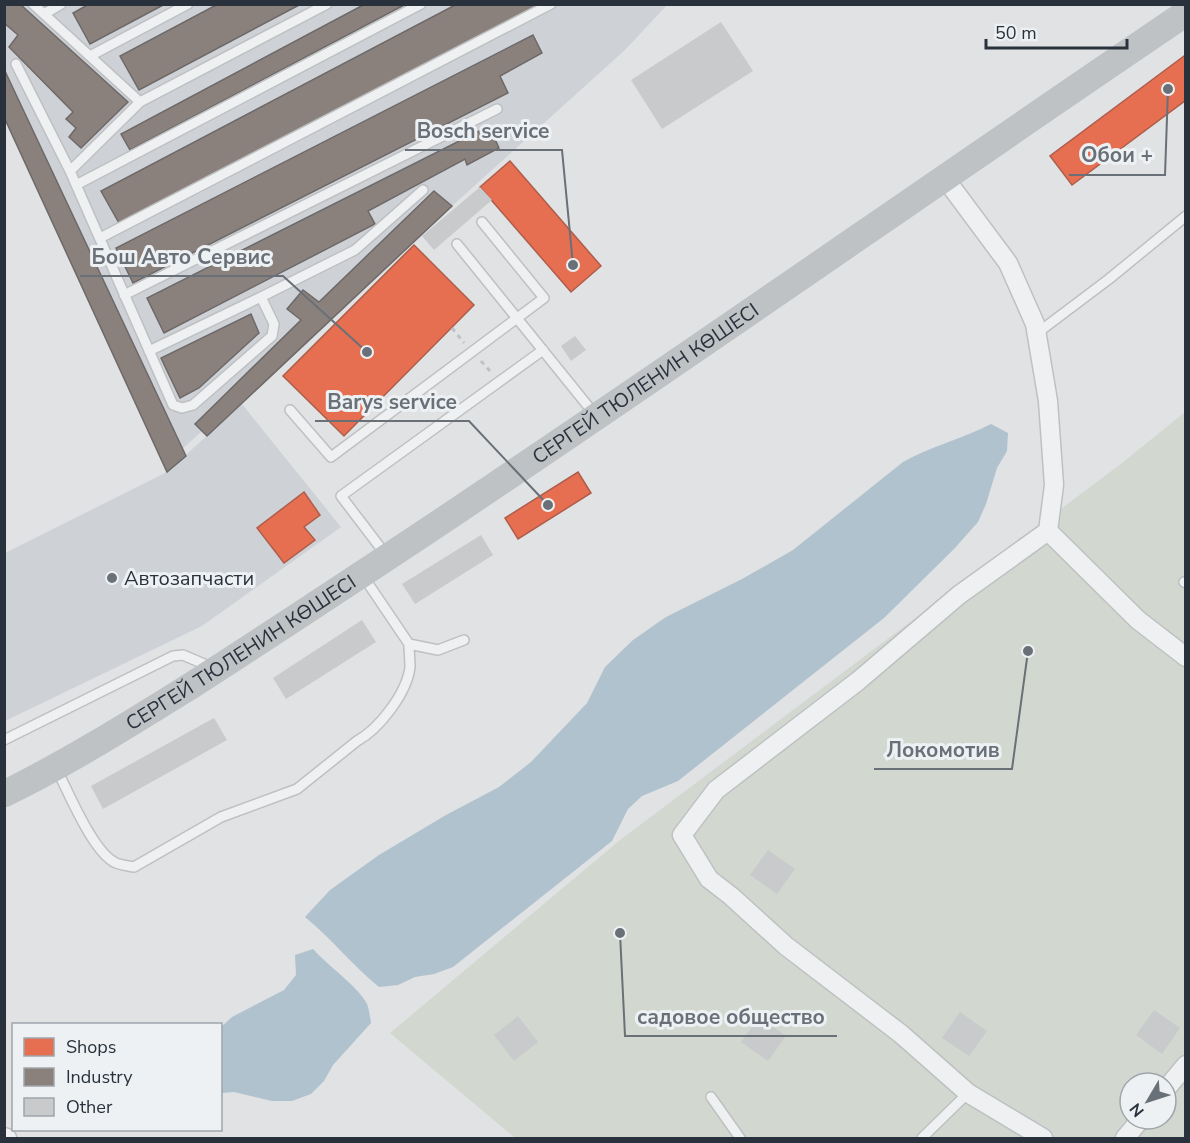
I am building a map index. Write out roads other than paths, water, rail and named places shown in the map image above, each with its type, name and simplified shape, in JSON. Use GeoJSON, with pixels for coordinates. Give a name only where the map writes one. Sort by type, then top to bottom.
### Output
{"type":"FeatureCollection","features":[{"type":"Feature","properties":{"kind":"main road","name":"СЕРГЕЙ ТЮЛЕНИН КӨШЕСІ"},"geometry":{"type":"LineString","coordinates":[[4,794],[56,768],[217,669],[598,418],[944,177],[1185,13]]}},
{"type":"Feature","properties":{"kind":"street"},"geometry":{"type":"LineString","coordinates":[[944,177],[1008,263],[1035,324],[1048,401],[1054,485],[1048,531],[959,595],[858,681],[716,790],[682,835],[709,879],[786,946],[901,1034],[968,1093],[1043,1138]]}},
{"type":"Feature","properties":{"kind":"street"},"geometry":{"type":"LineString","coordinates":[[1048,531],[1138,620],[1185,657]]}},
{"type":"Feature","properties":{"kind":"lane"},"geometry":{"type":"LineString","coordinates":[[33,4],[140,102]]}},
{"type":"Feature","properties":{"kind":"lane"},"geometry":{"type":"LineString","coordinates":[[44,14],[61,4]]}},
{"type":"Feature","properties":{"kind":"lane"},"geometry":{"type":"LineString","coordinates":[[90,56],[188,4]]}},
{"type":"Feature","properties":{"kind":"lane"},"geometry":{"type":"LineString","coordinates":[[70,171],[140,102],[327,4]]}},
{"type":"Feature","properties":{"kind":"lane"},"geometry":{"type":"LineString","coordinates":[[76,185],[421,4]]}},
{"type":"Feature","properties":{"kind":"lane"},"geometry":{"type":"LineString","coordinates":[[100,238],[551,4]]}},
{"type":"Feature","properties":{"kind":"lane"},"geometry":{"type":"LineString","coordinates":[[16,64],[70,171],[173,405],[182,408],[193,405],[272,336],[274,324],[261,297]]}},
{"type":"Feature","properties":{"kind":"lane"},"geometry":{"type":"LineString","coordinates":[[124,295],[497,110]]}},
{"type":"Feature","properties":{"kind":"lane"},"geometry":{"type":"LineString","coordinates":[[149,351],[355,250],[423,190]]}},
{"type":"Feature","properties":{"kind":"lane"},"geometry":{"type":"LineString","coordinates":[[1036,334],[1185,216]]}},
{"type":"Feature","properties":{"kind":"lane"},"geometry":{"type":"LineString","coordinates":[[290,410],[331,457],[544,298],[482,222]]}},
{"type":"Feature","properties":{"kind":"lane"},"geometry":{"type":"LineString","coordinates":[[456,244],[598,418]]}},
{"type":"Feature","properties":{"kind":"lane"},"geometry":{"type":"LineString","coordinates":[[387,557],[341,496],[543,350]]}},
{"type":"Feature","properties":{"kind":"lane"},"geometry":{"type":"LineString","coordinates":[[56,768],[87,830],[101,852],[116,863],[134,867],[221,817],[297,789],[376,728],[401,692],[410,668],[409,644],[362,574]]}},
{"type":"Feature","properties":{"kind":"lane"},"geometry":{"type":"LineString","coordinates":[[409,644],[438,650],[464,640]]}},
{"type":"Feature","properties":{"kind":"lane"},"geometry":{"type":"LineString","coordinates":[[4,740],[173,656],[183,655],[217,669]]}},
{"type":"Feature","properties":{"kind":"lane"},"geometry":{"type":"LineString","coordinates":[[922,1138],[968,1093]]}},
{"type":"Feature","properties":{"kind":"lane"},"geometry":{"type":"LineString","coordinates":[[711,1097],[740,1138]]}},
{"type":"Feature","properties":{"kind":"water"},"geometry":{"type":"Polygon","coordinates":[[[991,424],[1008,433],[1007,451],[997,468],[978,522],[954,549],[884,618],[678,781],[642,796],[628,809],[612,841],[453,967],[434,974],[415,977],[398,985],[379,987],[305,917],[330,890],[379,855],[499,787],[531,762],[587,703],[605,667],[633,640],[666,617],[742,579],[793,550],[903,462],[991,424]]]}},
{"type":"Feature","properties":{"kind":"water"},"geometry":{"type":"Polygon","coordinates":[[[313,949],[363,997],[368,1006],[371,1023],[333,1065],[324,1081],[311,1094],[292,1101],[272,1101],[234,1092],[222,1093],[222,1026],[232,1017],[284,990],[296,975],[295,955],[313,949]]]}},
{"type":"Feature","properties":{"kind":"place","name":"Обои +"},"geometry":{"type":"Point","coordinates":[1168,89]}},
{"type":"Feature","properties":{"kind":"place","name":"Bosch service"},"geometry":{"type":"Point","coordinates":[573,265]}},
{"type":"Feature","properties":{"kind":"place","name":"Бош Авто Сервис"},"geometry":{"type":"Point","coordinates":[367,352]}},
{"type":"Feature","properties":{"kind":"place","name":"Barys service"},"geometry":{"type":"Point","coordinates":[548,505]}},
{"type":"Feature","properties":{"kind":"place","name":"Автозапчасти"},"geometry":{"type":"Point","coordinates":[112,578]}},
{"type":"Feature","properties":{"kind":"place","name":"Локомотив"},"geometry":{"type":"Point","coordinates":[1028,651]}},
{"type":"Feature","properties":{"kind":"place","name":"садовое общество"},"geometry":{"type":"Point","coordinates":[620,933]}}]}
